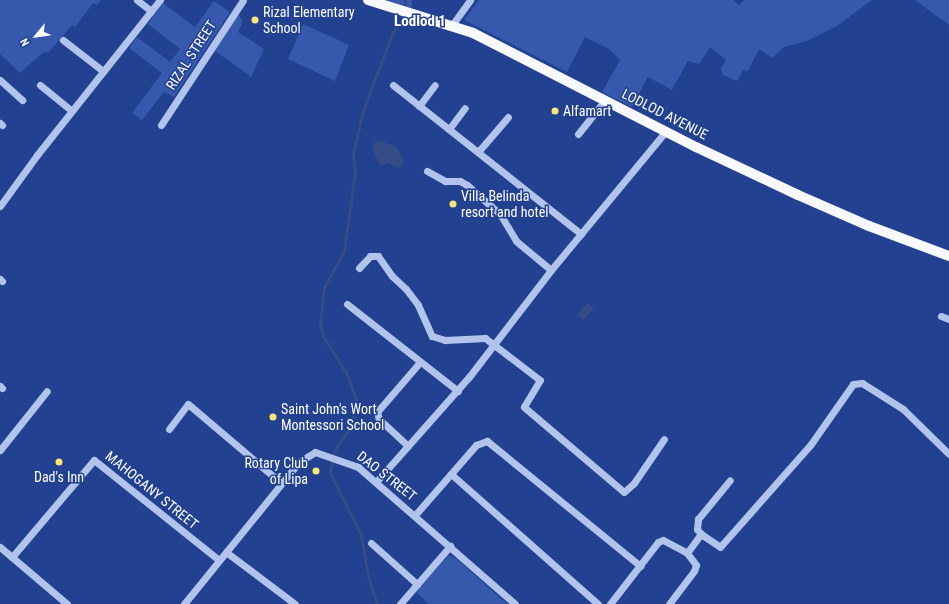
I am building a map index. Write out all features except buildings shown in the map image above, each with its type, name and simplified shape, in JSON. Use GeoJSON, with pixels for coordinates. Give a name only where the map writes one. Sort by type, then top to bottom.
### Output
{"type":"FeatureCollection","features":[{"type":"Feature","properties":{"kind":"main road","name":"LODLOD AVENUE"},"geometry":{"type":"LineString","coordinates":[[368,0],[452,25],[496,43],[666,131],[804,198],[869,226],[949,256]]}},
{"type":"Feature","properties":{"kind":"street"},"geometry":{"type":"LineString","coordinates":[[137,0],[151,11]]}},
{"type":"Feature","properties":{"kind":"street"},"geometry":{"type":"LineString","coordinates":[[0,206],[103,71],[160,0]]}},
{"type":"Feature","properties":{"kind":"street","name":"RIZAL STREET"},"geometry":{"type":"LineString","coordinates":[[161,125],[243,0]]}},
{"type":"Feature","properties":{"kind":"street"},"geometry":{"type":"LineString","coordinates":[[452,25],[470,0]]}},
{"type":"Feature","properties":{"kind":"street"},"geometry":{"type":"LineString","coordinates":[[64,40],[103,71]]}},
{"type":"Feature","properties":{"kind":"street"},"geometry":{"type":"LineString","coordinates":[[0,80],[22,100]]}},
{"type":"Feature","properties":{"kind":"street"},"geometry":{"type":"LineString","coordinates":[[40,85],[72,111]]}},
{"type":"Feature","properties":{"kind":"street"},"geometry":{"type":"LineString","coordinates":[[393,85],[581,234]]}},
{"type":"Feature","properties":{"kind":"street"},"geometry":{"type":"LineString","coordinates":[[419,106],[435,85]]}},
{"type":"Feature","properties":{"kind":"street"},"geometry":{"type":"LineString","coordinates":[[578,134],[605,100]]}},
{"type":"Feature","properties":{"kind":"street"},"geometry":{"type":"LineString","coordinates":[[449,129],[465,108]]}},
{"type":"Feature","properties":{"kind":"street"},"geometry":{"type":"LineString","coordinates":[[478,152],[508,117]]}},
{"type":"Feature","properties":{"kind":"street"},"geometry":{"type":"LineString","coordinates":[[376,482],[458,390],[551,270],[666,131]]}},
{"type":"Feature","properties":{"kind":"street"},"geometry":{"type":"LineString","coordinates":[[427,171],[445,181],[460,181],[466,185],[500,214],[516,241],[551,270]]}},
{"type":"Feature","properties":{"kind":"street"},"geometry":{"type":"LineString","coordinates":[[359,268],[373,255],[381,258],[392,276],[406,289],[418,305],[428,332],[434,338],[444,340],[479,337],[494,344],[540,380],[524,407],[624,492],[634,483],[664,439]]}},
{"type":"Feature","properties":{"kind":"street"},"geometry":{"type":"LineString","coordinates":[[347,304],[458,390]]}},
{"type":"Feature","properties":{"kind":"street"},"geometry":{"type":"LineString","coordinates":[[941,316],[949,319]]}},
{"type":"Feature","properties":{"kind":"street"},"geometry":{"type":"LineString","coordinates":[[408,446],[379,419],[377,412],[420,362]]}},
{"type":"Feature","properties":{"kind":"street"},"geometry":{"type":"LineString","coordinates":[[730,480],[698,519],[697,529],[701,534],[720,547],[806,451],[853,384],[862,382],[903,409],[949,454]]}},
{"type":"Feature","properties":{"kind":"street"},"geometry":{"type":"LineString","coordinates":[[0,450],[47,391]]}},
{"type":"Feature","properties":{"kind":"street"},"geometry":{"type":"LineString","coordinates":[[169,429],[188,404],[281,483]]}},
{"type":"Feature","properties":{"kind":"street"},"geometry":{"type":"LineString","coordinates":[[415,515],[476,445],[487,441],[640,566]]}},
{"type":"Feature","properties":{"kind":"street","name":"DAO STREET"},"geometry":{"type":"LineString","coordinates":[[184,604],[281,483],[307,455],[322,453],[352,463],[415,515],[515,604]]}},
{"type":"Feature","properties":{"kind":"street","name":"MAHOGANY STREET"},"geometry":{"type":"LineString","coordinates":[[12,557],[94,460],[219,560]]}},
{"type":"Feature","properties":{"kind":"street"},"geometry":{"type":"LineString","coordinates":[[451,474],[598,604]]}},
{"type":"Feature","properties":{"kind":"street"},"geometry":{"type":"LineString","coordinates":[[687,553],[701,534]]}},
{"type":"Feature","properties":{"kind":"street"},"geometry":{"type":"LineString","coordinates":[[610,604],[661,540],[671,542],[687,553],[695,562],[696,568],[668,604]]}},
{"type":"Feature","properties":{"kind":"street"},"geometry":{"type":"LineString","coordinates":[[371,543],[417,584]]}},
{"type":"Feature","properties":{"kind":"street"},"geometry":{"type":"LineString","coordinates":[[400,604],[450,546]]}},
{"type":"Feature","properties":{"kind":"street"},"geometry":{"type":"LineString","coordinates":[[0,547],[67,604]]}},
{"type":"Feature","properties":{"kind":"street"},"geometry":{"type":"LineString","coordinates":[[226,552],[296,604]]}},
{"type":"Feature","properties":{"kind":"shaded area"},"geometry":{"type":"Polygon","coordinates":[[[0,0],[101,0],[97,5],[93,3],[75,27],[72,25],[48,53],[45,52],[40,55],[20,73],[0,54],[0,0]]]}},
{"type":"Feature","properties":{"kind":"shaded area"},"geometry":{"type":"Polygon","coordinates":[[[385,0],[412,0],[412,6],[411,8],[385,0]]]}},
{"type":"Feature","properties":{"kind":"shaded area"},"geometry":{"type":"Polygon","coordinates":[[[479,0],[733,0],[739,5],[744,0],[872,0],[837,26],[807,41],[784,47],[772,58],[759,49],[748,71],[743,70],[737,81],[723,75],[721,69],[726,60],[710,47],[699,64],[688,61],[672,90],[648,77],[632,107],[602,92],[620,60],[609,49],[585,37],[567,72],[464,20],[479,0]]]}},
{"type":"Feature","properties":{"kind":"shaded area"},"geometry":{"type":"Polygon","coordinates":[[[915,0],[949,0],[949,25],[915,0]]]}},
{"type":"Feature","properties":{"kind":"shaded area"},"geometry":{"type":"Polygon","coordinates":[[[214,1],[230,12],[174,97],[164,92],[142,120],[132,113],[162,73],[129,48],[137,37],[170,62],[180,49],[148,24],[163,3],[195,27],[214,1]]]}},
{"type":"Feature","properties":{"kind":"shaded area"},"geometry":{"type":"Polygon","coordinates":[[[238,14],[243,21],[238,32],[264,49],[251,77],[214,50],[238,14]]]}},
{"type":"Feature","properties":{"kind":"shaded area"},"geometry":{"type":"Polygon","coordinates":[[[303,24],[349,45],[335,81],[288,59],[303,24]]]}},
{"type":"Feature","properties":{"kind":"shaded area"},"geometry":{"type":"Polygon","coordinates":[[[379,141],[396,146],[403,158],[403,165],[397,168],[389,163],[380,166],[372,148],[374,143],[379,141]]]}},
{"type":"Feature","properties":{"kind":"shaded area"},"geometry":{"type":"Polygon","coordinates":[[[587,303],[594,308],[584,320],[577,315],[587,303]]]}},
{"type":"Feature","properties":{"kind":"shaded area"},"geometry":{"type":"Polygon","coordinates":[[[449,555],[458,560],[507,604],[429,604],[416,592],[449,555]]]}},
{"type":"Feature","properties":{"kind":"waterway"},"geometry":{"type":"LineString","coordinates":[[377,604],[368,576],[361,535],[330,473],[335,449],[349,430],[356,407],[356,399],[347,374],[323,336],[320,324],[324,287],[344,251],[355,172],[353,154],[363,110],[393,32],[404,16],[405,0]]}},
{"type":"Feature","properties":{"kind":"place","name":"Rizal Elementary School"},"geometry":{"type":"Point","coordinates":[255,20]}},
{"type":"Feature","properties":{"kind":"place","name":"Alfamart"},"geometry":{"type":"Point","coordinates":[555,111]}},
{"type":"Feature","properties":{"kind":"place","name":"Villa Belinda resort and hotel"},"geometry":{"type":"Point","coordinates":[453,204]}},
{"type":"Feature","properties":{"kind":"place","name":"Saint John's Wort Montessori School"},"geometry":{"type":"Point","coordinates":[273,417]}},
{"type":"Feature","properties":{"kind":"place","name":"Dad's Inn"},"geometry":{"type":"Point","coordinates":[59,462]}},
{"type":"Feature","properties":{"kind":"place","name":"Rotary Club of Lipa"},"geometry":{"type":"Point","coordinates":[316,471]}},
{"type":"Feature","properties":{"kind":"district","name":"Lodlod 1"},"geometry":{"type":"Point","coordinates":[420,22]}}]}
